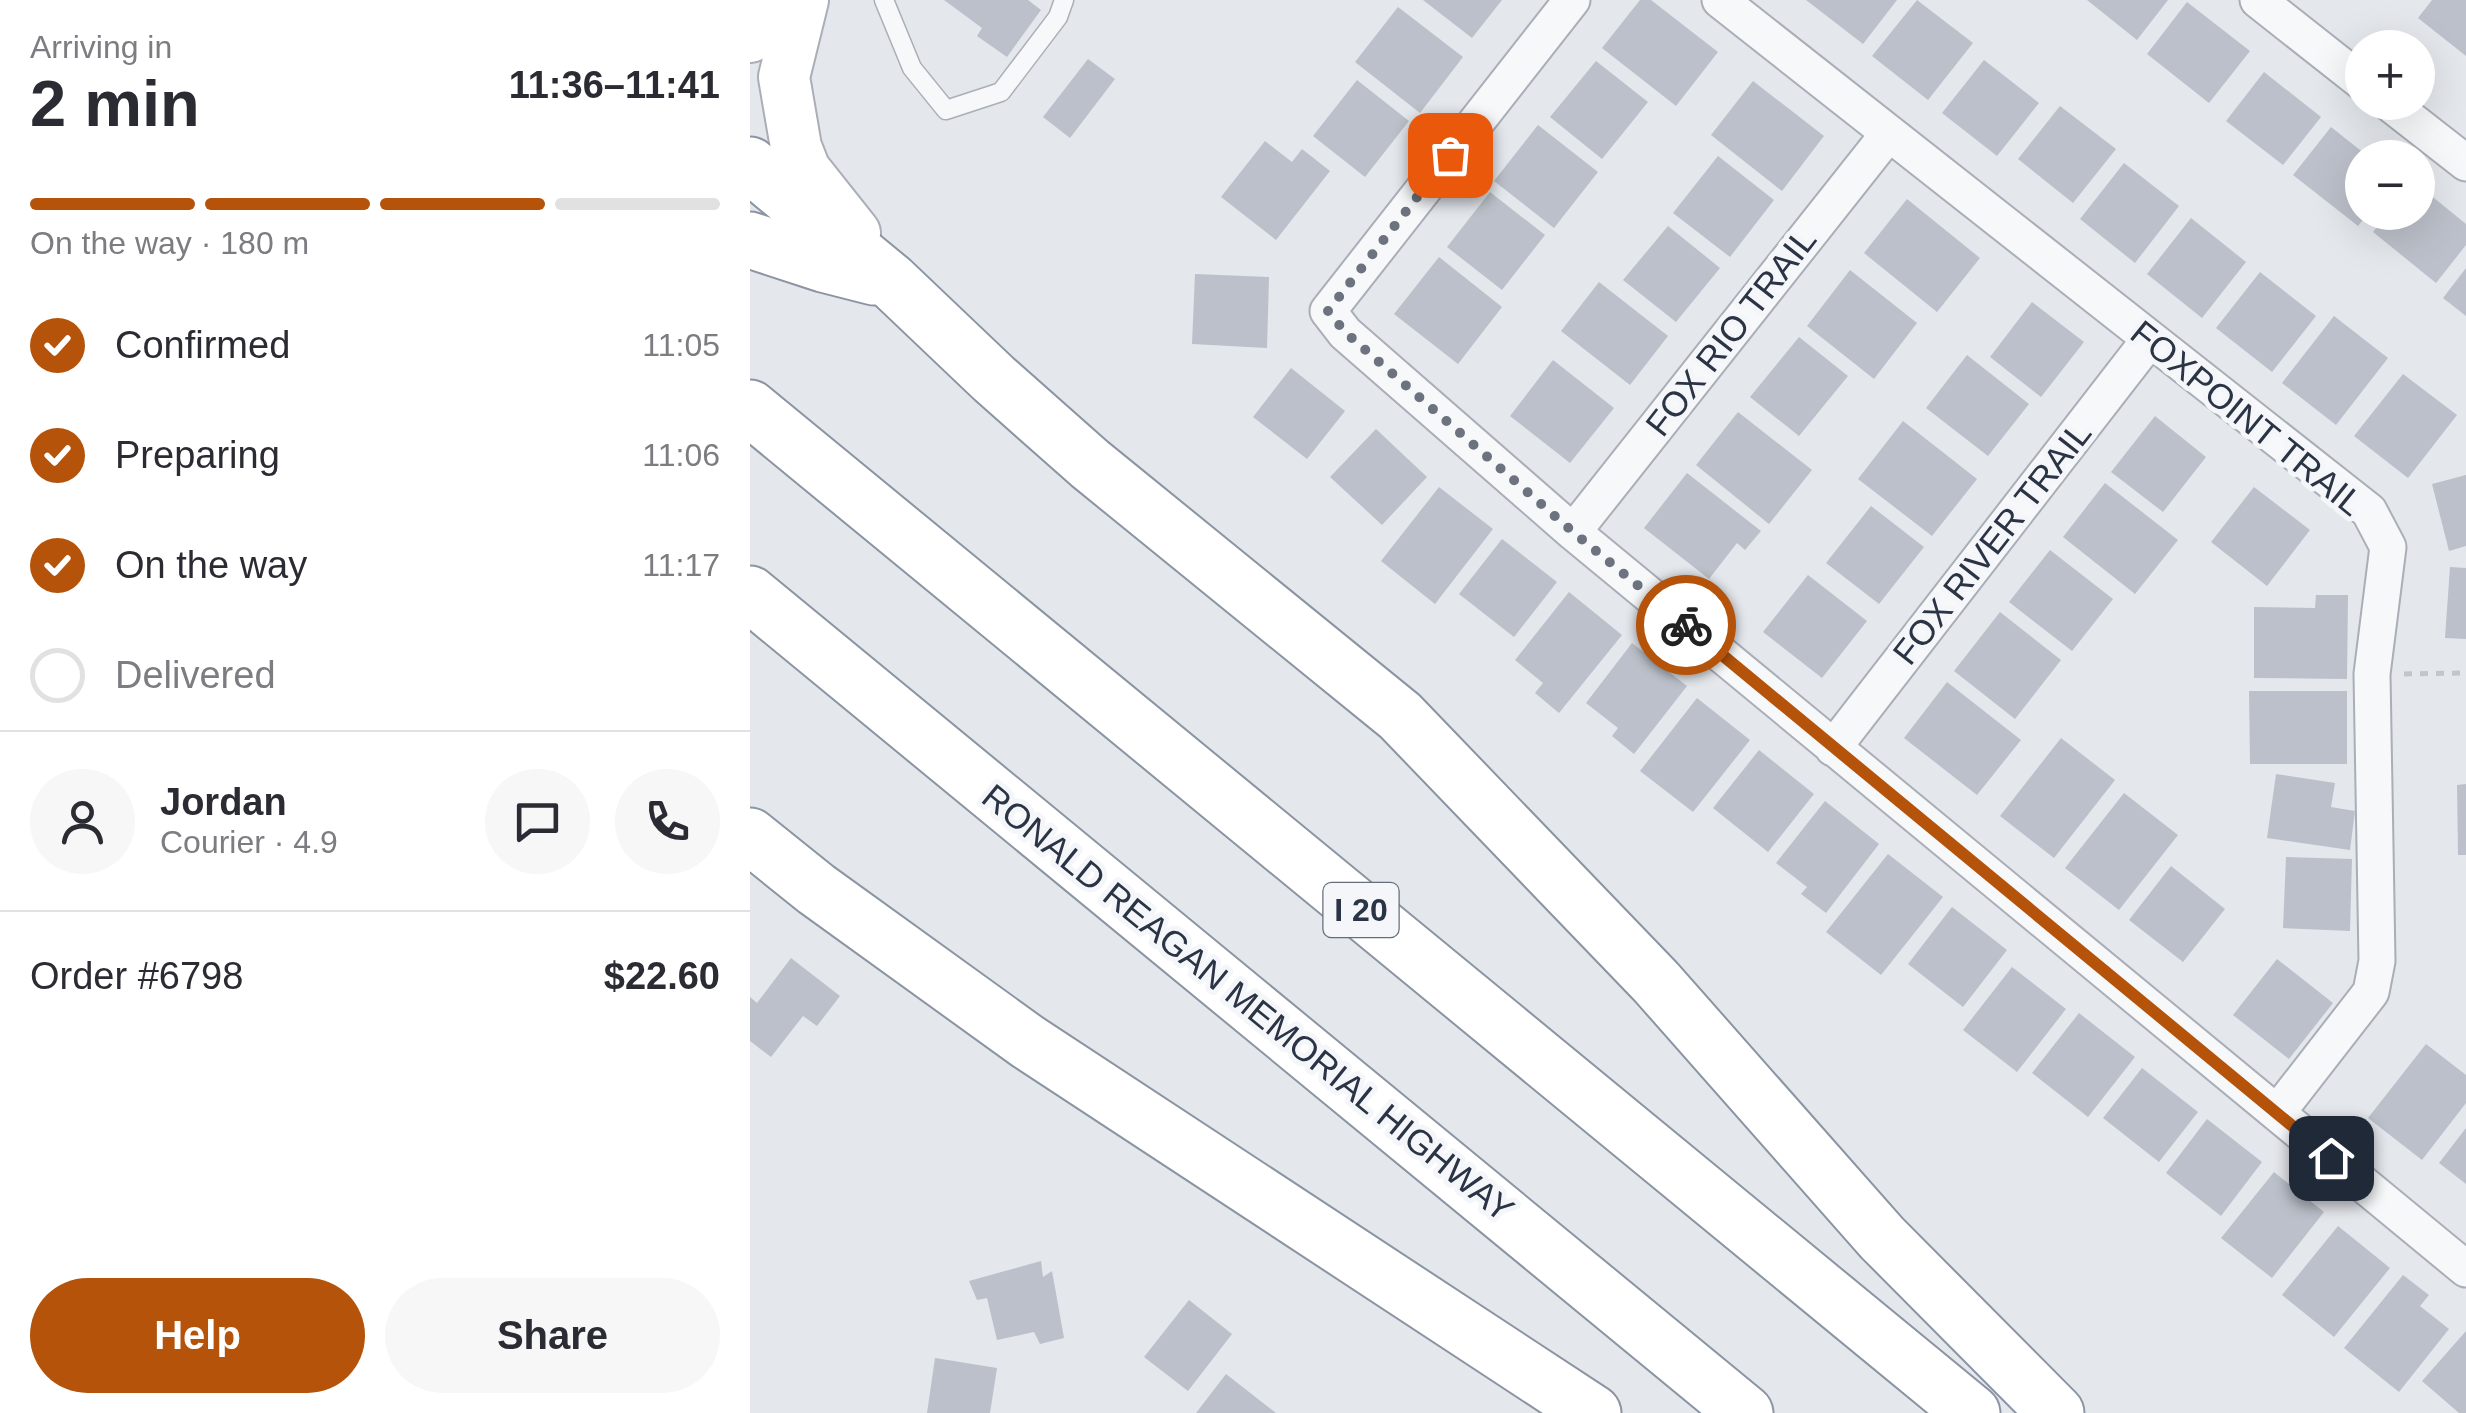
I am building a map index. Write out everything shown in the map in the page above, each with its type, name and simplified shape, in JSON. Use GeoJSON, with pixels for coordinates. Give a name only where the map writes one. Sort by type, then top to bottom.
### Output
{"type":"FeatureCollection","features":[{"type":"Feature","properties":{"kind":"highway"},"geometry":{"type":"LineString","coordinates":[[750,165],[891,281],[1090,464],[1400,716],[1656,982],[1882,1238],[2056,1413]]}},
{"type":"Feature","properties":{"kind":"highway"},"geometry":{"type":"LineString","coordinates":[[750,240],[891,281]]}},
{"type":"Feature","properties":{"kind":"highway","name":"I 20"},"geometry":{"type":"LineString","coordinates":[[750,408],[1972,1413]]}},
{"type":"Feature","properties":{"kind":"highway","name":"RONALD REAGAN MEMORIAL HIGHWAY"},"geometry":{"type":"LineString","coordinates":[[750,594],[1746,1413]]}},
{"type":"Feature","properties":{"kind":"highway"},"geometry":{"type":"LineString","coordinates":[[750,836],[816,889],[1028,1042],[1593,1413]]}},
{"type":"Feature","properties":{"kind":"main road"},"geometry":{"type":"LineString","coordinates":[[750,36],[779,0]]}},
{"type":"Feature","properties":{"kind":"main road"},"geometry":{"type":"LineString","coordinates":[[804,0],[784,77],[796,147],[812,180],[891,281]]}},
{"type":"Feature","properties":{"kind":"street"},"geometry":{"type":"LineString","coordinates":[[1572,0],[1328,311],[1345,332],[1573,532],[2466,1268]]}},
{"type":"Feature","properties":{"kind":"street","name":"FOXPOINT TRAIL"},"geometry":{"type":"LineString","coordinates":[[1720,0],[2369,511],[2388,547],[2372,674],[2377,961],[2371,992],[2277,1113]]}},
{"type":"Feature","properties":{"kind":"street"},"geometry":{"type":"LineString","coordinates":[[2258,0],[2345,69]]}},
{"type":"Feature","properties":{"kind":"street"},"geometry":{"type":"LineString","coordinates":[[2411,120],[2466,163]]}},
{"type":"Feature","properties":{"kind":"street","name":"FOX RIO TRAIL"},"geometry":{"type":"LineString","coordinates":[[1573,532],[1888,133]]}},
{"type":"Feature","properties":{"kind":"street","name":"FOX RIVER TRAIL"},"geometry":{"type":"LineString","coordinates":[[1833,748],[2150,339]]}},
{"type":"Feature","properties":{"kind":"lane"},"geometry":{"type":"LineString","coordinates":[[884,0],[912,68],[946,110],[1001,92],[1058,17],[1064,0]]}},
{"type":"Feature","properties":{"kind":"path"},"geometry":{"type":"LineString","coordinates":[[2372,674],[2466,673]]}},
{"type":"Feature","properties":{"kind":"building"},"geometry":{"type":"Polygon","coordinates":[[[944,0],[1028,0],[1041,10],[1007,57],[977,36],[982,28],[944,0]]]}},
{"type":"Feature","properties":{"kind":"building"},"geometry":{"type":"Polygon","coordinates":[[[1423,0],[1502,0],[1472,38],[1423,0]]]}},
{"type":"Feature","properties":{"kind":"building"},"geometry":{"type":"Polygon","coordinates":[[[1640,0],[1651,0],[1718,52],[1676,106],[1602,48],[1640,0]]]}},
{"type":"Feature","properties":{"kind":"building"},"geometry":{"type":"Polygon","coordinates":[[[1806,0],[1897,0],[1863,44],[1806,0]]]}},
{"type":"Feature","properties":{"kind":"building"},"geometry":{"type":"Polygon","coordinates":[[[1917,0],[1973,43],[1928,100],[1872,56],[1917,0]]]}},
{"type":"Feature","properties":{"kind":"building"},"geometry":{"type":"Polygon","coordinates":[[[2087,0],[2168,0],[2137,40],[2087,0]]]}},
{"type":"Feature","properties":{"kind":"building"},"geometry":{"type":"Polygon","coordinates":[[[2432,0],[2466,0],[2466,56],[2435,30],[2418,18],[2432,0]]]}},
{"type":"Feature","properties":{"kind":"building"},"geometry":{"type":"Polygon","coordinates":[[[2187,2],[2250,51],[2209,103],[2147,54],[2187,2]]]}},
{"type":"Feature","properties":{"kind":"building"},"geometry":{"type":"Polygon","coordinates":[[[1398,7],[1463,57],[1420,113],[1355,62],[1398,7]]]}},
{"type":"Feature","properties":{"kind":"building"},"geometry":{"type":"Polygon","coordinates":[[[1088,59],[1115,79],[1070,138],[1043,117],[1088,59]]]}},
{"type":"Feature","properties":{"kind":"building"},"geometry":{"type":"Polygon","coordinates":[[[1984,60],[2039,103],[1997,156],[1942,113],[1984,60]]]}},
{"type":"Feature","properties":{"kind":"building"},"geometry":{"type":"Polygon","coordinates":[[[1596,61],[1648,102],[1602,159],[1550,117],[1596,61]]]}},
{"type":"Feature","properties":{"kind":"building"},"geometry":{"type":"Polygon","coordinates":[[[2264,72],[2321,117],[2283,165],[2226,121],[2264,72]]]}},
{"type":"Feature","properties":{"kind":"building"},"geometry":{"type":"Polygon","coordinates":[[[1357,80],[1409,121],[1365,177],[1313,136],[1357,80]]]}},
{"type":"Feature","properties":{"kind":"building"},"geometry":{"type":"Polygon","coordinates":[[[1753,81],[1824,136],[1782,191],[1711,135],[1753,81]]]}},
{"type":"Feature","properties":{"kind":"building"},"geometry":{"type":"Polygon","coordinates":[[[2060,106],[2116,149],[2073,203],[2018,159],[2060,106]]]}},
{"type":"Feature","properties":{"kind":"building"},"geometry":{"type":"Polygon","coordinates":[[[1538,125],[1598,172],[1554,228],[1494,181],[1538,125]]]}},
{"type":"Feature","properties":{"kind":"building"},"geometry":{"type":"Polygon","coordinates":[[[2331,127],[2347,140],[2345,216],[2293,175],[2331,127]]]}},
{"type":"Feature","properties":{"kind":"building"},"geometry":{"type":"Polygon","coordinates":[[[1265,141],[1292,162],[1302,149],[1330,171],[1276,240],[1221,197],[1265,141]]]}},
{"type":"Feature","properties":{"kind":"building"},"geometry":{"type":"Polygon","coordinates":[[[1718,156],[1774,200],[1730,257],[1673,213],[1718,156]]]}},
{"type":"Feature","properties":{"kind":"building"},"geometry":{"type":"Polygon","coordinates":[[[2124,163],[2179,206],[2135,263],[2080,219],[2124,163]]]}},
{"type":"Feature","properties":{"kind":"building"},"geometry":{"type":"Polygon","coordinates":[[[1490,192],[1545,235],[1502,290],[1447,247],[1490,192]]]}},
{"type":"Feature","properties":{"kind":"building"},"geometry":{"type":"Polygon","coordinates":[[[1907,199],[1980,258],[1937,312],[1864,253],[1907,199]]]}},
{"type":"Feature","properties":{"kind":"building"},"geometry":{"type":"Polygon","coordinates":[[[2435,199],[2466,224],[2466,245],[2436,283],[2373,232],[2435,230],[2435,199]]]}},
{"type":"Feature","properties":{"kind":"building"},"geometry":{"type":"Polygon","coordinates":[[[2191,218],[2246,262],[2202,318],[2147,274],[2191,218]]]}},
{"type":"Feature","properties":{"kind":"building"},"geometry":{"type":"Polygon","coordinates":[[[1668,226],[1720,268],[1676,322],[1623,280],[1668,226]]]}},
{"type":"Feature","properties":{"kind":"building"},"geometry":{"type":"Polygon","coordinates":[[[1439,257],[1502,307],[1458,364],[1394,314],[1439,257]]]}},
{"type":"Feature","properties":{"kind":"building"},"geometry":{"type":"Polygon","coordinates":[[[2466,268],[2466,316],[2443,298],[2466,268]]]}},
{"type":"Feature","properties":{"kind":"building"},"geometry":{"type":"Polygon","coordinates":[[[1850,270],[1917,323],[1874,379],[1807,326],[1850,270]]]}},
{"type":"Feature","properties":{"kind":"building"},"geometry":{"type":"Polygon","coordinates":[[[2260,272],[2316,316],[2272,372],[2216,328],[2260,272]]]}},
{"type":"Feature","properties":{"kind":"building"},"geometry":{"type":"Polygon","coordinates":[[[1195,274],[1269,277],[1267,348],[1192,344],[1195,274]]]}},
{"type":"Feature","properties":{"kind":"building"},"geometry":{"type":"Polygon","coordinates":[[[1599,282],[1668,336],[1630,385],[1561,331],[1599,282]]]}},
{"type":"Feature","properties":{"kind":"building"},"geometry":{"type":"Polygon","coordinates":[[[2032,302],[2084,342],[2041,397],[1990,357],[2032,302]]]}},
{"type":"Feature","properties":{"kind":"building"},"geometry":{"type":"Polygon","coordinates":[[[2334,316],[2388,358],[2336,425],[2282,383],[2334,316]]]}},
{"type":"Feature","properties":{"kind":"building"},"geometry":{"type":"Polygon","coordinates":[[[1799,337],[1848,376],[1799,436],[1750,397],[1799,337]]]}},
{"type":"Feature","properties":{"kind":"building"},"geometry":{"type":"Polygon","coordinates":[[[1967,355],[2029,404],[1988,456],[1926,408],[1967,355]]]}},
{"type":"Feature","properties":{"kind":"building"},"geometry":{"type":"Polygon","coordinates":[[[1553,360],[1614,408],[1570,463],[1510,416],[1553,360]]]}},
{"type":"Feature","properties":{"kind":"building"},"geometry":{"type":"Polygon","coordinates":[[[1291,368],[1345,411],[1307,459],[1253,417],[1291,368]]]}},
{"type":"Feature","properties":{"kind":"building"},"geometry":{"type":"Polygon","coordinates":[[[2403,374],[2457,415],[2408,478],[2354,436],[2403,374]]]}},
{"type":"Feature","properties":{"kind":"building"},"geometry":{"type":"Polygon","coordinates":[[[1738,412],[1812,470],[1769,524],[1696,465],[1738,412]]]}},
{"type":"Feature","properties":{"kind":"building"},"geometry":{"type":"Polygon","coordinates":[[[2155,416],[2206,457],[2163,512],[2111,472],[2155,416]]]}},
{"type":"Feature","properties":{"kind":"building"},"geometry":{"type":"Polygon","coordinates":[[[1903,421],[1977,479],[1932,536],[1858,479],[1903,421]]]}},
{"type":"Feature","properties":{"kind":"building"},"geometry":{"type":"Polygon","coordinates":[[[1376,429],[1427,477],[1382,525],[1330,477],[1376,429]]]}},
{"type":"Feature","properties":{"kind":"building"},"geometry":{"type":"Polygon","coordinates":[[[1687,473],[1761,531],[1745,550],[1737,543],[1709,579],[1644,528],[1687,473]]]}},
{"type":"Feature","properties":{"kind":"building"},"geometry":{"type":"Polygon","coordinates":[[[2466,475],[2466,546],[2449,551],[2432,484],[2466,475]]]}},
{"type":"Feature","properties":{"kind":"building"},"geometry":{"type":"Polygon","coordinates":[[[2105,483],[2178,540],[2135,594],[2063,537],[2105,483]]]}},
{"type":"Feature","properties":{"kind":"building"},"geometry":{"type":"Polygon","coordinates":[[[1439,487],[1493,529],[1435,604],[1381,561],[1439,487]]]}},
{"type":"Feature","properties":{"kind":"building"},"geometry":{"type":"Polygon","coordinates":[[[2254,487],[2310,530],[2267,586],[2211,542],[2254,487]]]}},
{"type":"Feature","properties":{"kind":"building"},"geometry":{"type":"Polygon","coordinates":[[[1871,506],[1924,547],[1879,604],[1826,563],[1871,506]]]}},
{"type":"Feature","properties":{"kind":"building"},"geometry":{"type":"Polygon","coordinates":[[[1502,539],[1557,582],[1514,637],[1459,594],[1502,539]]]}},
{"type":"Feature","properties":{"kind":"building"},"geometry":{"type":"Polygon","coordinates":[[[2050,550],[2113,599],[2072,651],[2009,602],[2050,550]]]}},
{"type":"Feature","properties":{"kind":"building"},"geometry":{"type":"Polygon","coordinates":[[[2450,567],[2466,568],[2466,639],[2445,638],[2450,567]]]}},
{"type":"Feature","properties":{"kind":"building"},"geometry":{"type":"Polygon","coordinates":[[[1808,575],[1867,621],[1822,678],[1763,632],[1808,575]]]}},
{"type":"Feature","properties":{"kind":"building"},"geometry":{"type":"Polygon","coordinates":[[[1569,592],[1622,635],[1559,713],[1535,693],[1543,683],[1515,660],[1569,592]]]}},
{"type":"Feature","properties":{"kind":"building"},"geometry":{"type":"Polygon","coordinates":[[[2316,595],[2348,595],[2347,679],[2254,678],[2254,607],[2315,608],[2316,595]]]}},
{"type":"Feature","properties":{"kind":"building"},"geometry":{"type":"Polygon","coordinates":[[[2000,612],[2061,660],[2015,719],[1954,671],[2000,612]]]}},
{"type":"Feature","properties":{"kind":"building"},"geometry":{"type":"Polygon","coordinates":[[[1632,643],[1687,686],[1634,754],[1612,736],[1618,728],[1586,703],[1632,643]]]}},
{"type":"Feature","properties":{"kind":"building"},"geometry":{"type":"Polygon","coordinates":[[[1947,682],[2021,740],[1977,795],[1904,738],[1947,682]]]}},
{"type":"Feature","properties":{"kind":"building"},"geometry":{"type":"Polygon","coordinates":[[[2249,691],[2347,691],[2347,764],[2250,764],[2249,691]]]}},
{"type":"Feature","properties":{"kind":"building"},"geometry":{"type":"Polygon","coordinates":[[[1697,698],[1750,740],[1693,812],[1640,771],[1697,698]]]}},
{"type":"Feature","properties":{"kind":"building"},"geometry":{"type":"Polygon","coordinates":[[[2061,738],[2115,780],[2054,858],[2000,816],[2061,738]]]}},
{"type":"Feature","properties":{"kind":"building"},"geometry":{"type":"Polygon","coordinates":[[[1759,750],[1814,794],[1768,852],[1713,808],[1759,750]]]}},
{"type":"Feature","properties":{"kind":"building"},"geometry":{"type":"Polygon","coordinates":[[[2276,774],[2335,783],[2331,807],[2355,811],[2350,850],[2267,838],[2276,774]]]}},
{"type":"Feature","properties":{"kind":"building"},"geometry":{"type":"Polygon","coordinates":[[[2466,784],[2466,855],[2458,855],[2457,785],[2466,784]]]}},
{"type":"Feature","properties":{"kind":"building"},"geometry":{"type":"Polygon","coordinates":[[[2124,793],[2178,835],[2119,910],[2065,868],[2124,793]]]}},
{"type":"Feature","properties":{"kind":"building"},"geometry":{"type":"Polygon","coordinates":[[[1825,801],[1879,844],[1826,913],[1801,894],[1807,887],[1776,863],[1825,801]]]}},
{"type":"Feature","properties":{"kind":"building"},"geometry":{"type":"Polygon","coordinates":[[[1888,854],[1943,897],[1881,975],[1826,932],[1888,854]]]}},
{"type":"Feature","properties":{"kind":"building"},"geometry":{"type":"Polygon","coordinates":[[[2286,857],[2352,859],[2350,931],[2283,928],[2286,857]]]}},
{"type":"Feature","properties":{"kind":"building"},"geometry":{"type":"Polygon","coordinates":[[[2171,866],[2225,909],[2183,962],[2129,920],[2171,866]]]}},
{"type":"Feature","properties":{"kind":"building"},"geometry":{"type":"Polygon","coordinates":[[[1952,907],[2007,950],[1963,1007],[1908,964],[1952,907]]]}},
{"type":"Feature","properties":{"kind":"building"},"geometry":{"type":"Polygon","coordinates":[[[791,958],[840,996],[817,1026],[803,1016],[771,1057],[750,1041],[750,997],[757,1003],[791,958]]]}},
{"type":"Feature","properties":{"kind":"building"},"geometry":{"type":"Polygon","coordinates":[[[2277,959],[2333,1003],[2289,1059],[2233,1015],[2277,959]]]}},
{"type":"Feature","properties":{"kind":"building"},"geometry":{"type":"Polygon","coordinates":[[[2012,967],[2066,1009],[2017,1072],[1963,1030],[2012,967]]]}},
{"type":"Feature","properties":{"kind":"building"},"geometry":{"type":"Polygon","coordinates":[[[2079,1013],[2135,1057],[2088,1117],[2032,1073],[2079,1013]]]}},
{"type":"Feature","properties":{"kind":"building"},"geometry":{"type":"Polygon","coordinates":[[[2426,1044],[2466,1075],[2466,1103],[2422,1160],[2368,1118],[2426,1044]]]}},
{"type":"Feature","properties":{"kind":"building"},"geometry":{"type":"Polygon","coordinates":[[[2142,1068],[2198,1112],[2159,1162],[2103,1118],[2142,1068]]]}},
{"type":"Feature","properties":{"kind":"building"},"geometry":{"type":"Polygon","coordinates":[[[2207,1119],[2262,1162],[2221,1216],[2166,1173],[2207,1119]]]}},
{"type":"Feature","properties":{"kind":"building"},"geometry":{"type":"Polygon","coordinates":[[[2466,1128],[2466,1184],[2439,1163],[2466,1128]]]}},
{"type":"Feature","properties":{"kind":"building"},"geometry":{"type":"Polygon","coordinates":[[[2274,1172],[2324,1212],[2272,1278],[2221,1238],[2274,1172]]]}},
{"type":"Feature","properties":{"kind":"building"},"geometry":{"type":"Polygon","coordinates":[[[2338,1226],[2390,1268],[2334,1337],[2282,1295],[2338,1226]]]}},
{"type":"Feature","properties":{"kind":"building"},"geometry":{"type":"Polygon","coordinates":[[[1041,1261],[1043,1277],[1052,1271],[1064,1338],[1040,1344],[1034,1332],[997,1340],[987,1298],[977,1300],[969,1281],[1041,1261]]]}},
{"type":"Feature","properties":{"kind":"building"},"geometry":{"type":"Polygon","coordinates":[[[2403,1275],[2429,1295],[2420,1306],[2449,1329],[2399,1392],[2344,1348],[2403,1275]]]}},
{"type":"Feature","properties":{"kind":"building"},"geometry":{"type":"Polygon","coordinates":[[[1189,1300],[1232,1334],[1188,1391],[1144,1357],[1189,1300]]]}},
{"type":"Feature","properties":{"kind":"building"},"geometry":{"type":"Polygon","coordinates":[[[2466,1331],[2466,1413],[2459,1413],[2422,1381],[2466,1331]]]}},
{"type":"Feature","properties":{"kind":"building"},"geometry":{"type":"Polygon","coordinates":[[[935,1358],[997,1368],[990,1413],[927,1413],[935,1358]]]}},
{"type":"Feature","properties":{"kind":"building"},"geometry":{"type":"Polygon","coordinates":[[[1226,1374],[1276,1413],[1196,1413],[1226,1374]]]}},
{"type":"Feature","properties":{"kind":"way so far"},"geometry":{"type":"LineString","coordinates":[[1450,155],[1328,311],[1345,332],[1573,532],[1686,625]]}},
{"type":"Feature","properties":{"kind":"route"},"geometry":{"type":"LineString","coordinates":[[1686,625],[2331,1158]]}}]}
